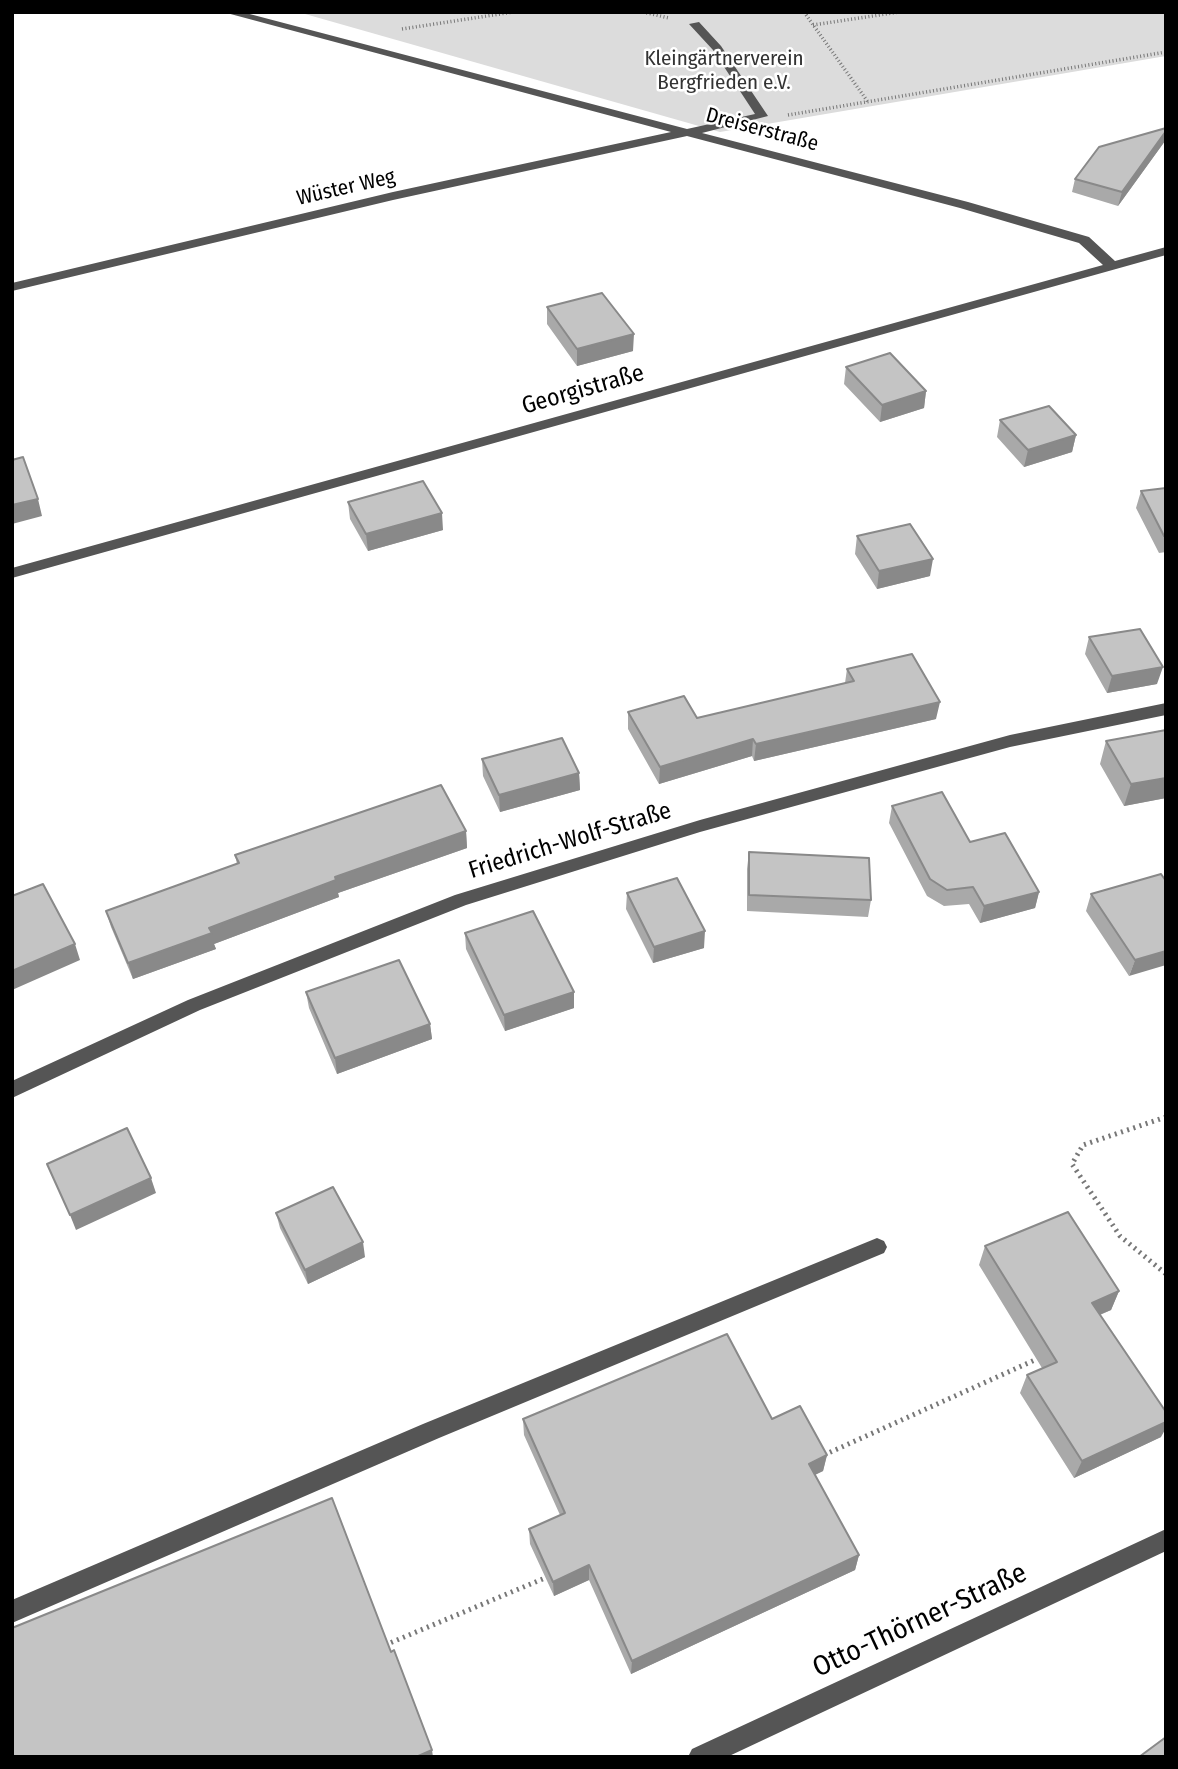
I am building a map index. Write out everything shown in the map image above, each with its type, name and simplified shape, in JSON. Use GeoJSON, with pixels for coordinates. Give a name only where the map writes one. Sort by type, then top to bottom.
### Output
{"type":"FeatureCollection","features":[{"type":"Feature","properties":{"kind":"street","name":"Dreiserstraße"},"geometry":{"type":"LineString","coordinates":[[233,13],[689,132],[1084,240],[1112,266]]}},
{"type":"Feature","properties":{"kind":"street"},"geometry":{"type":"LineString","coordinates":[[695,24],[717,48],[762,116]]}},
{"type":"Feature","properties":{"kind":"street","name":"Wüster Weg"},"geometry":{"type":"LineString","coordinates":[[12,287],[393,196],[762,116]]}},
{"type":"Feature","properties":{"kind":"street","name":"Georgistraße"},"geometry":{"type":"LineString","coordinates":[[12,573],[1166,251]]}},
{"type":"Feature","properties":{"kind":"street","name":"Friedrich-Wolf-Straße"},"geometry":{"type":"LineString","coordinates":[[12,1090],[194,1005],[461,900],[700,826],[1010,741],[1166,709]]}},
{"type":"Feature","properties":{"kind":"street"},"geometry":{"type":"LineString","coordinates":[[12,1612],[431,1431],[877,1247]]}},
{"type":"Feature","properties":{"kind":"street","name":"Otto-Thörner-Straße"},"geometry":{"type":"LineString","coordinates":[[700,1757],[1166,1540]]}},
{"type":"Feature","properties":{"kind":"path"},"geometry":{"type":"LineString","coordinates":[[401,30],[513,12]]}},
{"type":"Feature","properties":{"kind":"path"},"geometry":{"type":"LineString","coordinates":[[804,12],[868,102]]}},
{"type":"Feature","properties":{"kind":"path"},"geometry":{"type":"LineString","coordinates":[[813,25],[899,12]]}},
{"type":"Feature","properties":{"kind":"path"},"geometry":{"type":"LineString","coordinates":[[762,116],[868,102],[1166,52]]}},
{"type":"Feature","properties":{"kind":"path"},"geometry":{"type":"LineString","coordinates":[[1166,1117],[1083,1145],[1072,1164],[1121,1236],[1166,1273]]}},
{"type":"Feature","properties":{"kind":"path"},"geometry":{"type":"LineString","coordinates":[[817,1459],[1037,1359]]}},
{"type":"Feature","properties":{"kind":"path"},"geometry":{"type":"LineString","coordinates":[[385,1645],[545,1578]]}},
{"type":"Feature","properties":{"kind":"green space","name":"Kleingärtnerverein Bergfrieden e.V."},"geometry":{"type":"Polygon","coordinates":[[[298,12],[1166,12],[1166,56],[720,132],[298,12]]]}},
{"type":"Feature","properties":{"kind":"building"},"geometry":{"type":"Polygon","coordinates":[[[1166,128],[1122,192],[1075,179],[1099,147],[1166,128]]]}},
{"type":"Feature","properties":{"kind":"building"},"geometry":{"type":"Polygon","coordinates":[[[602,293],[634,334],[577,349],[547,307],[602,293]]]}},
{"type":"Feature","properties":{"kind":"building"},"geometry":{"type":"Polygon","coordinates":[[[890,353],[926,391],[882,405],[846,367],[890,353]]]}},
{"type":"Feature","properties":{"kind":"building"},"geometry":{"type":"Polygon","coordinates":[[[1049,406],[1076,435],[1028,450],[1000,420],[1049,406]]]}},
{"type":"Feature","properties":{"kind":"building"},"geometry":{"type":"Polygon","coordinates":[[[23,457],[38,499],[12,505],[12,460],[23,457]]]}},
{"type":"Feature","properties":{"kind":"building"},"geometry":{"type":"Polygon","coordinates":[[[423,481],[442,513],[366,534],[348,502],[423,481]]]}},
{"type":"Feature","properties":{"kind":"building"},"geometry":{"type":"Polygon","coordinates":[[[1166,488],[1166,535],[1164,536],[1141,491],[1166,488]]]}},
{"type":"Feature","properties":{"kind":"building"},"geometry":{"type":"Polygon","coordinates":[[[910,524],[933,559],[879,571],[857,536],[910,524]]]}},
{"type":"Feature","properties":{"kind":"building"},"geometry":{"type":"Polygon","coordinates":[[[1140,629],[1163,667],[1112,676],[1089,637],[1140,629]]]}},
{"type":"Feature","properties":{"kind":"building"},"geometry":{"type":"Polygon","coordinates":[[[912,654],[940,702],[756,744],[753,739],[660,767],[628,712],[684,696],[697,718],[854,681],[847,669],[912,654]]]}},
{"type":"Feature","properties":{"kind":"building"},"geometry":{"type":"Polygon","coordinates":[[[1166,730],[1166,778],[1131,784],[1106,741],[1166,730]]]}},
{"type":"Feature","properties":{"kind":"building"},"geometry":{"type":"Polygon","coordinates":[[[562,738],[579,773],[499,795],[482,759],[562,738]]]}},
{"type":"Feature","properties":{"kind":"building"},"geometry":{"type":"Polygon","coordinates":[[[441,785],[466,831],[335,877],[336,880],[209,928],[212,933],[128,963],[106,911],[239,863],[235,855],[441,785]]]}},
{"type":"Feature","properties":{"kind":"building"},"geometry":{"type":"Polygon","coordinates":[[[942,792],[970,842],[1005,833],[1039,892],[984,906],[973,887],[947,890],[930,879],[892,806],[942,792]]]}},
{"type":"Feature","properties":{"kind":"building"},"geometry":{"type":"Polygon","coordinates":[[[749,852],[869,858],[871,900],[749,895],[749,852]]]}},
{"type":"Feature","properties":{"kind":"building"},"geometry":{"type":"Polygon","coordinates":[[[1161,874],[1166,881],[1166,951],[1135,960],[1091,894],[1161,874]]]}},
{"type":"Feature","properties":{"kind":"building"},"geometry":{"type":"Polygon","coordinates":[[[677,878],[705,931],[654,947],[627,893],[677,878]]]}},
{"type":"Feature","properties":{"kind":"building"},"geometry":{"type":"Polygon","coordinates":[[[43,884],[75,944],[12,971],[12,896],[43,884]]]}},
{"type":"Feature","properties":{"kind":"building"},"geometry":{"type":"Polygon","coordinates":[[[533,911],[574,992],[504,1015],[465,933],[533,911]]]}},
{"type":"Feature","properties":{"kind":"building"},"geometry":{"type":"Polygon","coordinates":[[[399,960],[430,1024],[335,1058],[306,992],[399,960]]]}},
{"type":"Feature","properties":{"kind":"building"},"geometry":{"type":"Polygon","coordinates":[[[127,1128],[151,1178],[70,1215],[47,1164],[127,1128]]]}},
{"type":"Feature","properties":{"kind":"building"},"geometry":{"type":"Polygon","coordinates":[[[333,1187],[363,1242],[305,1270],[276,1213],[333,1187]]]}},
{"type":"Feature","properties":{"kind":"building"},"geometry":{"type":"Polygon","coordinates":[[[1068,1212],[1119,1291],[1092,1303],[1166,1412],[1166,1422],[1082,1461],[1027,1375],[1057,1362],[985,1246],[1068,1212]]]}},
{"type":"Feature","properties":{"kind":"building"},"geometry":{"type":"Polygon","coordinates":[[[727,1334],[772,1419],[800,1406],[827,1455],[809,1464],[859,1555],[632,1661],[589,1565],[553,1582],[529,1529],[565,1513],[523,1419],[727,1334]]]}},
{"type":"Feature","properties":{"kind":"building"},"geometry":{"type":"Polygon","coordinates":[[[332,1498],[432,1750],[416,1757],[12,1757],[12,1628],[332,1498]]]}},
{"type":"Feature","properties":{"kind":"building"},"geometry":{"type":"Polygon","coordinates":[[[1166,1737],[1166,1757],[1139,1757],[1166,1737]]]}}]}
